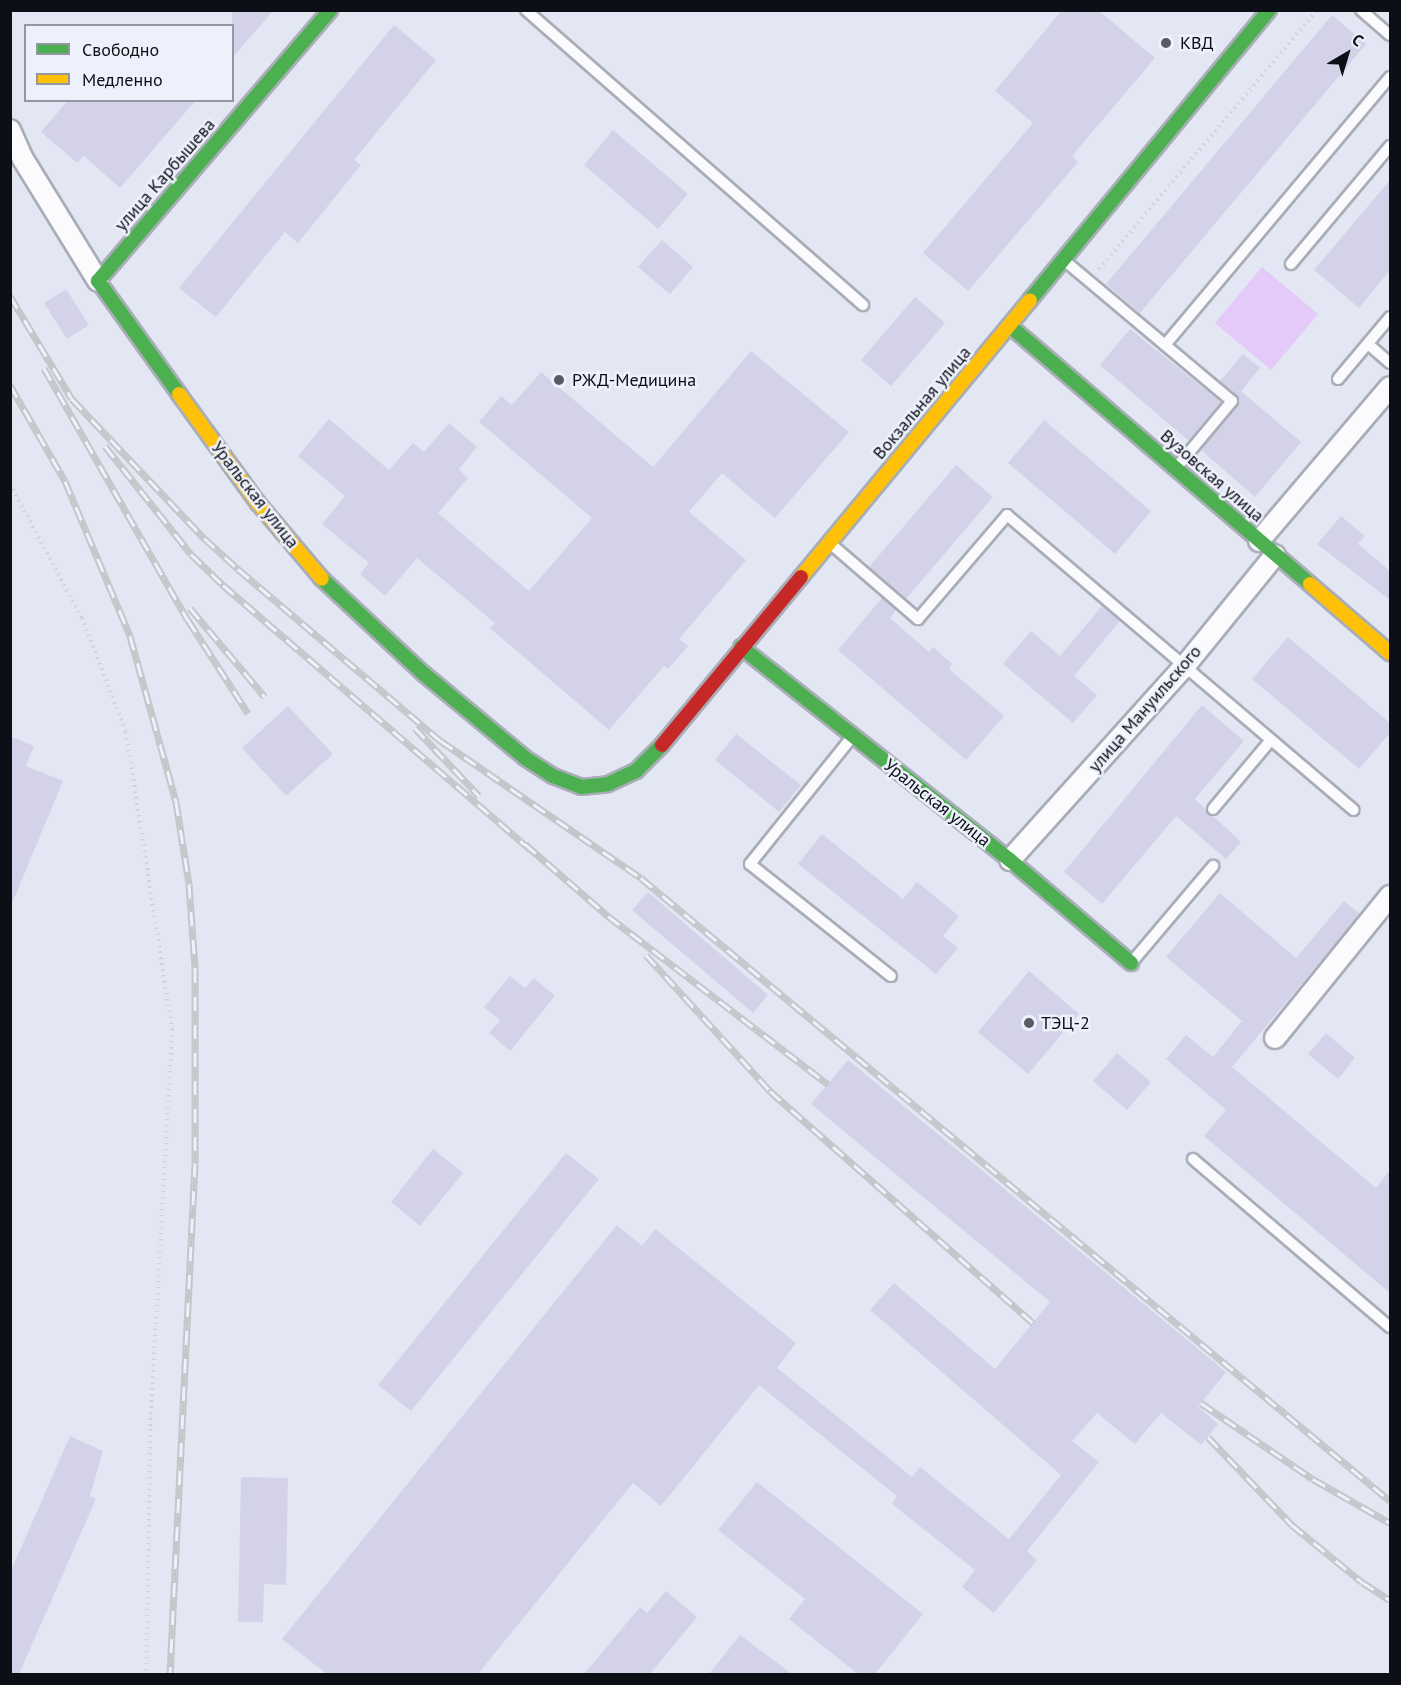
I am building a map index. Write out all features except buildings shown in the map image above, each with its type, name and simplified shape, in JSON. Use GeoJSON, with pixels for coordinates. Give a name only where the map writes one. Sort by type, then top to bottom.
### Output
{"type":"FeatureCollection","features":[{"type":"Feature","properties":{"kind":"street","name":"улица Карбышева"},"geometry":{"type":"LineString","coordinates":[[98,281],[330,10]]}},
{"type":"Feature","properties":{"kind":"street","name":"Вокзальная улица"},"geometry":{"type":"LineString","coordinates":[[581,787],[608,784],[636,771],[664,742],[1269,10]]}},
{"type":"Feature","properties":{"kind":"street","name":"Уральская улица"},"geometry":{"type":"LineString","coordinates":[[10,130],[24,159],[98,281],[258,503],[325,582],[423,674],[525,758],[553,776],[581,787]]}},
{"type":"Feature","properties":{"kind":"street","name":"Вузовская улица"},"geometry":{"type":"LineString","coordinates":[[1010,326],[1390,653]]}},
{"type":"Feature","properties":{"kind":"street"},"geometry":{"type":"LineString","coordinates":[[1259,541],[1390,387]]}},
{"type":"Feature","properties":{"kind":"street","name":"улица Мануильского"},"geometry":{"type":"LineString","coordinates":[[1010,860],[1184,667],[1275,555]]}},
{"type":"Feature","properties":{"kind":"street","name":"Уральская улица"},"geometry":{"type":"LineString","coordinates":[[741,647],[1010,860],[1131,963]]}},
{"type":"Feature","properties":{"kind":"street"},"geometry":{"type":"LineString","coordinates":[[1275,1038],[1390,896]]}},
{"type":"Feature","properties":{"kind":"lane"},"geometry":{"type":"LineString","coordinates":[[526,10],[863,305]]}},
{"type":"Feature","properties":{"kind":"lane"},"geometry":{"type":"LineString","coordinates":[[1361,10],[1390,35]]}},
{"type":"Feature","properties":{"kind":"lane"},"geometry":{"type":"LineString","coordinates":[[1165,345],[1390,77]]}},
{"type":"Feature","properties":{"kind":"lane"},"geometry":{"type":"LineString","coordinates":[[1291,264],[1390,146]]}},
{"type":"Feature","properties":{"kind":"lane"},"geometry":{"type":"LineString","coordinates":[[1064,260],[1232,401],[1176,469]]}},
{"type":"Feature","properties":{"kind":"lane"},"geometry":{"type":"LineString","coordinates":[[1338,379],[1390,317]]}},
{"type":"Feature","properties":{"kind":"lane"},"geometry":{"type":"LineString","coordinates":[[1368,344],[1390,363]]}},
{"type":"Feature","properties":{"kind":"lane"},"geometry":{"type":"LineString","coordinates":[[828,542],[918,619],[1007,515],[1354,810]]}},
{"type":"Feature","properties":{"kind":"lane"},"geometry":{"type":"LineString","coordinates":[[852,737],[750,864],[891,976]]}},
{"type":"Feature","properties":{"kind":"lane"},"geometry":{"type":"LineString","coordinates":[[1213,809],[1271,740]]}},
{"type":"Feature","properties":{"kind":"lane"},"geometry":{"type":"LineString","coordinates":[[1131,963],[1213,866]]}},
{"type":"Feature","properties":{"kind":"lane"},"geometry":{"type":"LineString","coordinates":[[1193,1158],[1390,1327]]}},
{"type":"Feature","properties":{"kind":"path"},"geometry":{"type":"LineString","coordinates":[[1089,281],[1317,10]]}},
{"type":"Feature","properties":{"kind":"path"},"geometry":{"type":"LineString","coordinates":[[10,484],[82,618],[126,732],[172,1029],[150,1429],[146,1674]]}},
{"type":"Feature","properties":{"kind":"shaded area"},"geometry":{"type":"Polygon","coordinates":[[[1262,267],[1318,314],[1271,370],[1215,323],[1262,267]]]}},
{"type":"Feature","properties":{"kind":"railway"},"geometry":{"type":"LineString","coordinates":[[10,296],[72,399],[204,538],[238,569],[441,741],[641,878],[1390,1501]]}},
{"type":"Feature","properties":{"kind":"railway"},"geometry":{"type":"LineString","coordinates":[[44,368],[188,620],[248,713]]}},
{"type":"Feature","properties":{"kind":"railway"},"geometry":{"type":"LineString","coordinates":[[10,385],[65,481],[130,636],[176,802],[189,884],[195,968],[195,1163],[170,1674]]}},
{"type":"Feature","properties":{"kind":"railway"},"geometry":{"type":"LineString","coordinates":[[105,446],[191,554],[223,585],[530,849]]}},
{"type":"Feature","properties":{"kind":"railway"},"geometry":{"type":"LineString","coordinates":[[190,608],[265,697]]}},
{"type":"Feature","properties":{"kind":"railway"},"geometry":{"type":"LineString","coordinates":[[415,728],[479,796]]}},
{"type":"Feature","properties":{"kind":"railway"},"geometry":{"type":"LineString","coordinates":[[525,844],[608,916],[828,1084]]}},
{"type":"Feature","properties":{"kind":"railway"},"geometry":{"type":"LineString","coordinates":[[646,955],[770,1091],[1033,1323]]}},
{"type":"Feature","properties":{"kind":"railway"},"geometry":{"type":"LineString","coordinates":[[1201,1403],[1313,1479],[1390,1523]]}},
{"type":"Feature","properties":{"kind":"railway"},"geometry":{"type":"LineString","coordinates":[[1208,1437],[1292,1525],[1362,1582],[1390,1600]]}},
{"type":"Feature","properties":{"kind":"traffic: fast"},"geometry":{"type":"LineString","coordinates":[[179,394],[98,281],[330,10]]}},
{"type":"Feature","properties":{"kind":"traffic: fast"},"geometry":{"type":"LineString","coordinates":[[1030,300],[1269,10]]}},
{"type":"Feature","properties":{"kind":"traffic: fast"},"geometry":{"type":"LineString","coordinates":[[1010,326],[1310,584]]}},
{"type":"Feature","properties":{"kind":"traffic: fast"},"geometry":{"type":"LineString","coordinates":[[322,579],[424,674],[525,758],[553,776],[581,787],[608,784],[636,771],[662,745]]}},
{"type":"Feature","properties":{"kind":"traffic: fast"},"geometry":{"type":"LineString","coordinates":[[741,647],[1010,860],[1131,963]]}},
{"type":"Feature","properties":{"kind":"traffic: slow"},"geometry":{"type":"LineString","coordinates":[[801,577],[1030,300]]}},
{"type":"Feature","properties":{"kind":"traffic: slow"},"geometry":{"type":"LineString","coordinates":[[179,394],[258,503],[322,579]]}},
{"type":"Feature","properties":{"kind":"traffic: slow"},"geometry":{"type":"LineString","coordinates":[[1310,584],[1390,653]]}},
{"type":"Feature","properties":{"kind":"traffic: jam"},"geometry":{"type":"LineString","coordinates":[[662,745],[801,577]]}},
{"type":"Feature","properties":{"kind":"place","name":"КВД"},"geometry":{"type":"Point","coordinates":[1166,43]}},
{"type":"Feature","properties":{"kind":"place","name":"РЖД-Медицина"},"geometry":{"type":"Point","coordinates":[559,380]}},
{"type":"Feature","properties":{"kind":"place","name":"ТЭЦ-2"},"geometry":{"type":"Point","coordinates":[1029,1023]}}]}
